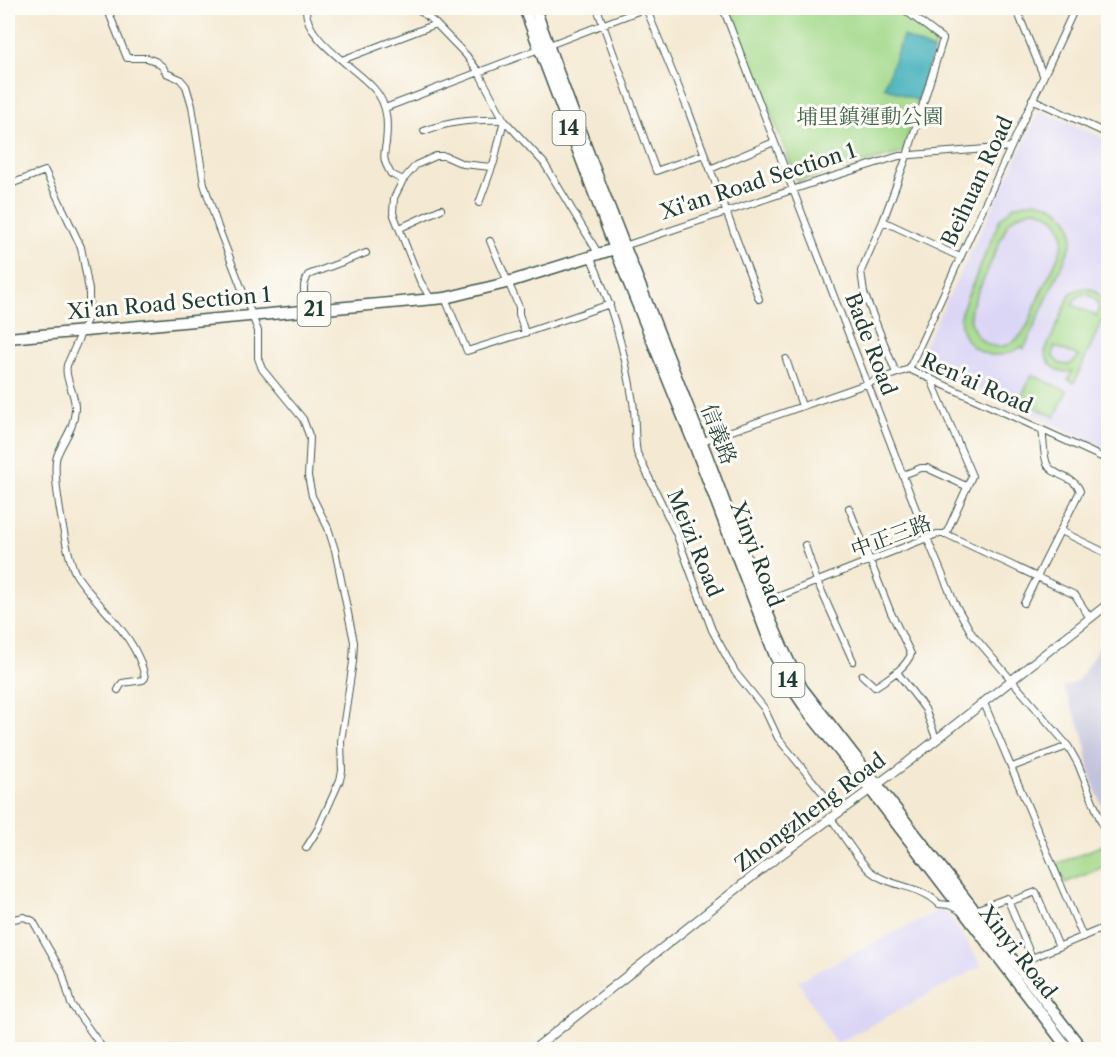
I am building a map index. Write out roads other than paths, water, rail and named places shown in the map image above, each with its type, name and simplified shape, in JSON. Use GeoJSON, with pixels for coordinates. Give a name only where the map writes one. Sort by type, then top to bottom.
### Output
{"type":"FeatureCollection","features":[{"type":"Feature","properties":{"kind":"main road","name":"14"},"geometry":{"type":"LineString","coordinates":[[524,8],[544,47],[619,247],[698,442]]}},
{"type":"Feature","properties":{"kind":"main road","name":"14"},"geometry":{"type":"LineString","coordinates":[[535,8],[544,47]]}},
{"type":"Feature","properties":{"kind":"main road","name":"Xi'an Road Section 1"},"geometry":{"type":"LineString","coordinates":[[8,338],[445,298],[475,292],[619,247]]}},
{"type":"Feature","properties":{"kind":"main road","name":"信義路"},"geometry":{"type":"LineString","coordinates":[[698,442],[760,604],[784,653],[802,688],[873,787]]}},
{"type":"Feature","properties":{"kind":"main road","name":"Xinyi Road"},"geometry":{"type":"LineString","coordinates":[[873,787],[975,910],[991,940],[1069,1050]]}},
{"type":"Feature","properties":{"kind":"main road","name":"Xinyi Road"},"geometry":{"type":"LineString","coordinates":[[873,787],[963,912],[991,940],[1083,1050]]}},
{"type":"Feature","properties":{"kind":"street"},"geometry":{"type":"LineString","coordinates":[[107,8],[127,58],[147,58],[155,61],[166,73],[180,79],[186,86],[192,106],[204,184],[258,331],[258,358],[262,369],[296,408],[310,438],[308,476],[312,496],[328,528],[335,550],[354,642],[353,662],[343,720],[340,780],[318,829],[306,848]]}},
{"type":"Feature","properties":{"kind":"street"},"geometry":{"type":"LineString","coordinates":[[306,8],[311,29],[375,89],[383,100],[387,132],[385,161],[391,174],[403,180]]}},
{"type":"Feature","properties":{"kind":"street"},"geometry":{"type":"LineString","coordinates":[[419,10],[432,8]]}},
{"type":"Feature","properties":{"kind":"street"},"geometry":{"type":"LineString","coordinates":[[597,8],[656,171],[704,154]]}},
{"type":"Feature","properties":{"kind":"street"},"geometry":{"type":"LineString","coordinates":[[385,108],[646,8],[759,299]]}},
{"type":"Feature","properties":{"kind":"street","name":"Bade Road"},"geometry":{"type":"LineString","coordinates":[[723,8],[927,538],[954,602],[972,634],[1068,746],[1078,764],[1108,839]]}},
{"type":"Feature","properties":{"kind":"street"},"geometry":{"type":"LineString","coordinates":[[896,373],[864,293],[861,271],[883,221],[907,156],[943,39],[902,8]]}},
{"type":"Feature","properties":{"kind":"street"},"geometry":{"type":"LineString","coordinates":[[1016,8],[1043,75]]}},
{"type":"Feature","properties":{"kind":"street","name":"Beihuan Road"},"geometry":{"type":"LineString","coordinates":[[909,369],[1075,8]]}},
{"type":"Feature","properties":{"kind":"street","name":"Meizi Road"},"geometry":{"type":"LineString","coordinates":[[419,10],[436,24],[466,56],[478,72],[504,120],[544,163],[594,255],[610,304],[633,401],[637,453],[676,533],[712,630],[735,672],[764,708],[778,738],[838,812]]}},
{"type":"Feature","properties":{"kind":"street"},"geometry":{"type":"LineString","coordinates":[[342,60],[436,24]]}},
{"type":"Feature","properties":{"kind":"street"},"geometry":{"type":"LineString","coordinates":[[1032,99],[1108,134]]}},
{"type":"Feature","properties":{"kind":"street"},"geometry":{"type":"LineString","coordinates":[[424,131],[466,121],[504,120],[494,162],[479,203]]}},
{"type":"Feature","properties":{"kind":"street"},"geometry":{"type":"LineString","coordinates":[[710,169],[774,142]]}},
{"type":"Feature","properties":{"kind":"street","name":"Xi'an Road Section 1"},"geometry":{"type":"LineString","coordinates":[[619,247],[899,156],[1011,147]]}},
{"type":"Feature","properties":{"kind":"street"},"geometry":{"type":"LineString","coordinates":[[431,300],[420,281],[393,213],[394,198],[403,180],[416,165],[436,156],[445,156],[463,164],[491,167]]}},
{"type":"Feature","properties":{"kind":"street"},"geometry":{"type":"LineString","coordinates":[[8,185],[40,172],[48,173],[81,247],[90,303],[89,315],[66,370],[75,397],[75,410],[69,437],[57,456],[56,483],[69,562],[75,574],[128,638],[143,666],[146,678],[122,683],[118,690]]}},
{"type":"Feature","properties":{"kind":"street"},"geometry":{"type":"LineString","coordinates":[[400,228],[441,209]]}},
{"type":"Feature","properties":{"kind":"street"},"geometry":{"type":"LineString","coordinates":[[883,221],[960,257]]}},
{"type":"Feature","properties":{"kind":"street"},"geometry":{"type":"LineString","coordinates":[[490,241],[519,307],[525,333]]}},
{"type":"Feature","properties":{"kind":"street"},"geometry":{"type":"LineString","coordinates":[[304,310],[304,285],[308,275],[366,253]]}},
{"type":"Feature","properties":{"kind":"street"},"geometry":{"type":"LineString","coordinates":[[445,298],[467,351],[610,304]]}},
{"type":"Feature","properties":{"kind":"street"},"geometry":{"type":"LineString","coordinates":[[786,359],[802,406]]}},
{"type":"Feature","properties":{"kind":"street","name":"Ren'ai Road"},"geometry":{"type":"LineString","coordinates":[[698,442],[909,369],[1108,460]]}},
{"type":"Feature","properties":{"kind":"street"},"geometry":{"type":"LineString","coordinates":[[930,377],[972,476],[946,534]]}},
{"type":"Feature","properties":{"kind":"street"},"geometry":{"type":"LineString","coordinates":[[1024,603],[1080,491],[1077,484],[1051,470],[1047,465],[1042,429]]}},
{"type":"Feature","properties":{"kind":"street"},"geometry":{"type":"LineString","coordinates":[[903,475],[927,468],[966,486]]}},
{"type":"Feature","properties":{"kind":"street"},"geometry":{"type":"LineString","coordinates":[[849,508],[869,561],[911,654],[908,661],[897,672],[875,687],[862,675]]}},
{"type":"Feature","properties":{"kind":"street"},"geometry":{"type":"LineString","coordinates":[[1061,531],[1108,554]]}},
{"type":"Feature","properties":{"kind":"street","name":"中正三路"},"geometry":{"type":"LineString","coordinates":[[760,604],[937,534],[946,534],[1075,596],[1090,618]]}},
{"type":"Feature","properties":{"kind":"street"},"geometry":{"type":"LineString","coordinates":[[805,545],[853,661]]}},
{"type":"Feature","properties":{"kind":"street","name":"Zhongzheng Road"},"geometry":{"type":"LineString","coordinates":[[533,1050],[830,817],[984,703],[1107,607]]}},
{"type":"Feature","properties":{"kind":"street"},"geometry":{"type":"LineString","coordinates":[[897,672],[925,709],[936,738]]}},
{"type":"Feature","properties":{"kind":"street"},"geometry":{"type":"LineString","coordinates":[[984,703],[1083,937]]}},
{"type":"Feature","properties":{"kind":"street"},"geometry":{"type":"LineString","coordinates":[[1011,767],[1068,746]]}},
{"type":"Feature","properties":{"kind":"street"},"geometry":{"type":"LineString","coordinates":[[830,817],[870,870],[899,886],[921,891],[933,897],[939,904],[949,905],[963,912]]}},
{"type":"Feature","properties":{"kind":"street"},"geometry":{"type":"LineString","coordinates":[[975,910],[1036,892],[1059,947]]}},
{"type":"Feature","properties":{"kind":"street"},"geometry":{"type":"LineString","coordinates":[[1008,900],[1032,958],[1108,927]]}},
{"type":"Feature","properties":{"kind":"street"},"geometry":{"type":"LineString","coordinates":[[8,920],[24,918],[33,921],[62,972],[71,1004],[104,1050]]}},
{"type":"Feature","properties":{"kind":"water"},"geometry":{"type":"Polygon","coordinates":[[[903,36],[934,51],[918,101],[884,87],[903,36]]]}},
{"type":"Feature","properties":{"kind":"park label","name":"埔里鎮運動公園"},"geometry":{"type":"Point","coordinates":[870,116]}}]}
